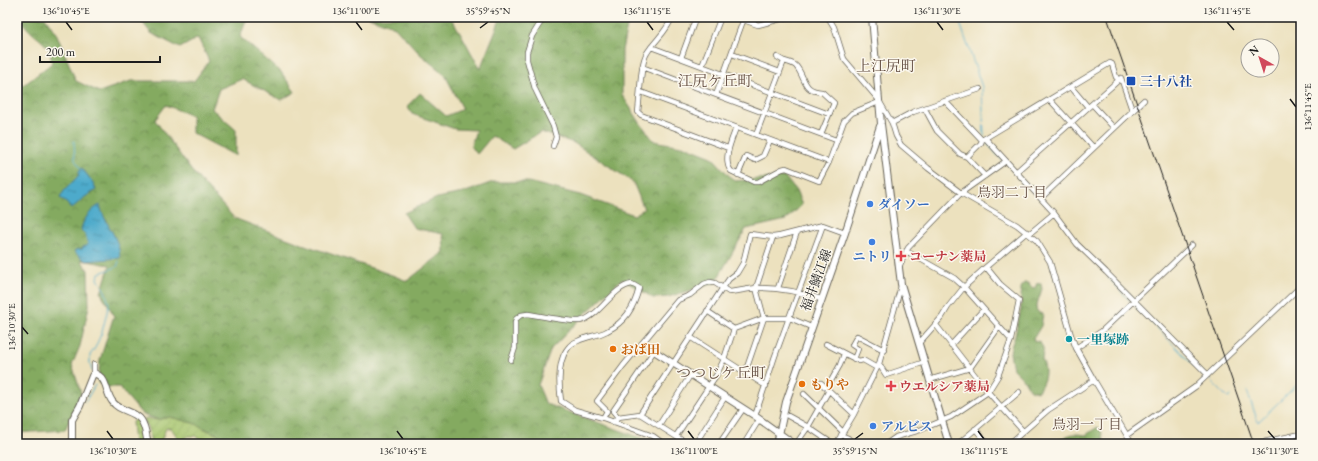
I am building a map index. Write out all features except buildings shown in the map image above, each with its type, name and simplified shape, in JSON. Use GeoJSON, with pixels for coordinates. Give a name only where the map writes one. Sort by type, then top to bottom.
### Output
{"type":"FeatureCollection","features":[{"type":"Feature","properties":{"kind":"street"},"geometry":{"type":"LineString","coordinates":[[544,17],[536,27],[527,52],[535,89],[553,126],[556,137],[553,146]]}},
{"type":"Feature","properties":{"kind":"street"},"geometry":{"type":"LineString","coordinates":[[672,17],[669,26],[646,54],[642,67],[641,92],[638,112],[641,115],[728,148]]}},
{"type":"Feature","properties":{"kind":"street"},"geometry":{"type":"LineString","coordinates":[[682,58],[696,17]]}},
{"type":"Feature","properties":{"kind":"street"},"geometry":{"type":"LineString","coordinates":[[702,66],[721,17]]}},
{"type":"Feature","properties":{"kind":"street"},"geometry":{"type":"LineString","coordinates":[[735,17],[758,25],[788,17]]}},
{"type":"Feature","properties":{"kind":"street"},"geometry":{"type":"LineString","coordinates":[[828,17],[834,27],[844,58],[879,101],[892,123],[896,136],[903,147],[961,193],[1017,225],[1037,241],[1050,262],[1076,348],[1132,444]]}},
{"type":"Feature","properties":{"kind":"street"},"geometry":{"type":"LineString","coordinates":[[872,17],[881,124],[901,284],[948,444]]}},
{"type":"Feature","properties":{"kind":"street"},"geometry":{"type":"LineString","coordinates":[[716,95],[743,21]]}},
{"type":"Feature","properties":{"kind":"street"},"geometry":{"type":"LineString","coordinates":[[651,47],[829,114]]}},
{"type":"Feature","properties":{"kind":"street"},"geometry":{"type":"LineString","coordinates":[[732,54],[780,72]]}},
{"type":"Feature","properties":{"kind":"street"},"geometry":{"type":"LineString","coordinates":[[777,56],[784,61],[795,65],[809,88],[814,92],[822,92],[834,103],[821,134]]}},
{"type":"Feature","properties":{"kind":"street"},"geometry":{"type":"LineString","coordinates":[[756,135],[784,61]]}},
{"type":"Feature","properties":{"kind":"street"},"geometry":{"type":"LineString","coordinates":[[966,157],[984,139],[1110,63],[1112,64],[1116,76],[1119,80],[1121,78],[1132,110]]}},
{"type":"Feature","properties":{"kind":"street"},"geometry":{"type":"LineString","coordinates":[[642,67],[836,140]]}},
{"type":"Feature","properties":{"kind":"street"},"geometry":{"type":"LineString","coordinates":[[1016,172],[1119,80]]}},
{"type":"Feature","properties":{"kind":"street"},"geometry":{"type":"LineString","coordinates":[[1071,87],[1114,128]]}},
{"type":"Feature","properties":{"kind":"street"},"geometry":{"type":"LineString","coordinates":[[892,123],[913,112],[980,89]]}},
{"type":"Feature","properties":{"kind":"street"},"geometry":{"type":"LineString","coordinates":[[641,92],[829,162]]}},
{"type":"Feature","properties":{"kind":"street"},"geometry":{"type":"LineString","coordinates":[[1050,100],[1093,148]]}},
{"type":"Feature","properties":{"kind":"street"},"geometry":{"type":"LineString","coordinates":[[1041,198],[1144,100]]}},
{"type":"Feature","properties":{"kind":"street"},"geometry":{"type":"LineString","coordinates":[[736,128],[728,148],[728,167],[731,171],[754,182],[758,182],[786,168],[819,181],[829,162],[844,120],[852,113],[879,101]]}},
{"type":"Feature","properties":{"kind":"street"},"geometry":{"type":"LineString","coordinates":[[945,101],[1041,198],[1077,244],[1208,375]]}},
{"type":"Feature","properties":{"kind":"street"},"geometry":{"type":"LineString","coordinates":[[925,109],[937,131],[985,176]]}},
{"type":"Feature","properties":{"kind":"street","name":"福井鯖江線"},"geometry":{"type":"LineString","coordinates":[[777,444],[786,402],[881,124]]}},
{"type":"Feature","properties":{"kind":"street"},"geometry":{"type":"LineString","coordinates":[[738,175],[746,156],[756,160],[763,156],[770,140]]}},
{"type":"Feature","properties":{"kind":"street"},"geometry":{"type":"LineString","coordinates":[[899,267],[908,248],[961,193],[1006,161]]}},
{"type":"Feature","properties":{"kind":"street"},"geometry":{"type":"LineString","coordinates":[[919,343],[936,325],[964,287],[986,267],[1054,213]]}},
{"type":"Feature","properties":{"kind":"street"},"geometry":{"type":"LineString","coordinates":[[744,444],[757,418],[775,356],[823,226]]}},
{"type":"Feature","properties":{"kind":"street"},"geometry":{"type":"LineString","coordinates":[[640,414],[722,289],[729,279],[737,273],[743,263],[750,234],[773,237],[823,226],[845,233]]}},
{"type":"Feature","properties":{"kind":"street"},"geometry":{"type":"LineString","coordinates":[[778,288],[797,232]]}},
{"type":"Feature","properties":{"kind":"street"},"geometry":{"type":"LineString","coordinates":[[745,373],[764,318],[756,288],[773,237]]}},
{"type":"Feature","properties":{"kind":"street"},"geometry":{"type":"LineString","coordinates":[[1076,348],[1102,331],[1192,245]]}},
{"type":"Feature","properties":{"kind":"street"},"geometry":{"type":"LineString","coordinates":[[906,252],[954,278],[964,287],[1011,340]]}},
{"type":"Feature","properties":{"kind":"street"},"geometry":{"type":"LineString","coordinates":[[886,444],[896,437],[920,430],[950,417],[988,392],[998,376],[1011,340],[1019,300],[1000,284],[986,267]]}},
{"type":"Feature","properties":{"kind":"street"},"geometry":{"type":"LineString","coordinates":[[603,418],[608,411],[597,401],[623,366],[678,300],[690,295],[704,284],[710,282],[715,283],[722,289],[729,292],[756,288],[778,288],[799,292],[821,299]]}},
{"type":"Feature","properties":{"kind":"street"},"geometry":{"type":"LineString","coordinates":[[511,360],[515,348],[516,319],[528,314],[580,321],[589,316],[624,287],[632,284],[639,288],[634,305],[626,316],[606,332],[578,341],[568,347],[560,368],[559,381],[561,402],[575,410],[603,418],[653,436],[664,444]]}},
{"type":"Feature","properties":{"kind":"street"},"geometry":{"type":"LineString","coordinates":[[788,416],[835,444],[854,414],[878,366],[884,350],[901,284]]}},
{"type":"Feature","properties":{"kind":"street"},"geometry":{"type":"LineString","coordinates":[[1127,435],[1181,398],[1208,375],[1301,286]]}},
{"type":"Feature","properties":{"kind":"street"},"geometry":{"type":"LineString","coordinates":[[951,345],[983,310]]}},
{"type":"Feature","properties":{"kind":"street"},"geometry":{"type":"LineString","coordinates":[[707,311],[734,329]]}},
{"type":"Feature","properties":{"kind":"street"},"geometry":{"type":"LineString","coordinates":[[734,329],[764,318],[790,318],[811,327]]}},
{"type":"Feature","properties":{"kind":"street"},"geometry":{"type":"LineString","coordinates":[[936,325],[988,392],[1023,432]]}},
{"type":"Feature","properties":{"kind":"street"},"geometry":{"type":"LineString","coordinates":[[929,380],[970,368],[999,327]]}},
{"type":"Feature","properties":{"kind":"street"},"geometry":{"type":"LineString","coordinates":[[676,436],[716,374],[724,359],[734,329]]}},
{"type":"Feature","properties":{"kind":"street"},"geometry":{"type":"LineString","coordinates":[[854,358],[858,349],[852,345],[857,336],[884,350]]}},
{"type":"Feature","properties":{"kind":"street"},"geometry":{"type":"LineString","coordinates":[[690,337],[766,386]]}},
{"type":"Feature","properties":{"kind":"street"},"geometry":{"type":"LineString","coordinates":[[826,344],[859,361],[863,360],[878,366],[886,375],[924,362]]}},
{"type":"Feature","properties":{"kind":"street"},"geometry":{"type":"LineString","coordinates":[[618,417],[614,411],[654,351],[726,397],[795,444],[808,427],[828,392],[827,388],[840,365],[844,354]]}},
{"type":"Feature","properties":{"kind":"street"},"geometry":{"type":"LineString","coordinates":[[72,444],[72,420],[80,406],[94,373],[94,364]]}},
{"type":"Feature","properties":{"kind":"street"},"geometry":{"type":"LineString","coordinates":[[94,373],[100,375],[104,381],[113,403],[122,410],[139,417],[145,429],[148,444]]}},
{"type":"Feature","properties":{"kind":"street"},"geometry":{"type":"LineString","coordinates":[[659,425],[691,374]]}},
{"type":"Feature","properties":{"kind":"street"},"geometry":{"type":"LineString","coordinates":[[1009,444],[1048,410],[1094,380]]}},
{"type":"Feature","properties":{"kind":"street"},"geometry":{"type":"LineString","coordinates":[[821,383],[854,414]]}},
{"type":"Feature","properties":{"kind":"street"},"geometry":{"type":"LineString","coordinates":[[958,444],[1019,392]]}},
{"type":"Feature","properties":{"kind":"street"},"geometry":{"type":"LineString","coordinates":[[804,394],[853,444]]}},
{"type":"Feature","properties":{"kind":"street"},"geometry":{"type":"LineString","coordinates":[[695,444],[726,397]]}},
{"type":"Feature","properties":{"kind":"street"},"geometry":{"type":"LineString","coordinates":[[719,444],[743,409]]}},
{"type":"Feature","properties":{"kind":"street"},"geometry":{"type":"LineString","coordinates":[[613,422],[618,417],[640,414],[688,444]]}},
{"type":"Feature","properties":{"kind":"street"},"geometry":{"type":"LineString","coordinates":[[976,429],[989,444]]}},
{"type":"Feature","properties":{"kind":"street"},"geometry":{"type":"LineString","coordinates":[[1254,444],[1301,434]]}},
{"type":"Feature","properties":{"kind":"green space"},"geometry":{"type":"Polygon","coordinates":[[[22,17],[45,17],[57,35],[76,81],[99,92],[131,81],[194,81],[209,61],[198,38],[180,48],[151,33],[138,17],[252,17],[246,21],[240,37],[281,72],[295,92],[281,100],[242,79],[219,89],[212,109],[236,130],[236,156],[192,133],[192,116],[166,105],[155,120],[191,170],[234,218],[407,281],[444,252],[443,234],[414,228],[404,213],[437,198],[463,193],[493,182],[528,182],[580,195],[634,215],[644,209],[633,182],[574,143],[541,132],[513,149],[492,136],[477,154],[471,146],[476,130],[455,129],[412,114],[407,106],[420,93],[446,116],[463,109],[445,75],[420,54],[395,27],[369,17],[450,17],[480,69],[501,17],[629,17],[622,50],[622,95],[654,141],[687,147],[712,157],[734,181],[785,177],[796,191],[802,205],[786,220],[746,229],[715,283],[668,297],[653,298],[622,279],[551,349],[538,385],[546,404],[650,441],[653,444],[242,444],[193,423],[170,417],[159,420],[142,414],[119,387],[106,387],[98,382],[100,360],[114,315],[101,293],[110,265],[81,260],[88,270],[89,306],[80,346],[72,365],[81,393],[65,430],[17,433],[17,88],[28,82],[52,63],[50,52],[43,42],[26,27],[22,17]]]}},
{"type":"Feature","properties":{"kind":"green space"},"geometry":{"type":"Polygon","coordinates":[[[1024,283],[1028,283],[1031,287],[1035,288],[1037,283],[1041,284],[1042,289],[1036,309],[1039,313],[1043,314],[1041,326],[1033,339],[1035,342],[1038,341],[1043,348],[1042,359],[1045,376],[1043,383],[1037,392],[1030,390],[1024,380],[1013,369],[1010,353],[1021,309],[1021,288],[1024,283]]]}},
{"type":"Feature","properties":{"kind":"green space"},"geometry":{"type":"Polygon","coordinates":[[[170,417],[196,424],[239,444],[210,444],[195,436],[189,436],[180,441],[171,428],[166,428],[160,444],[151,444],[149,432],[144,419],[147,418],[156,420],[170,417]]]}},
{"type":"Feature","properties":{"kind":"green space"},"geometry":{"type":"Polygon","coordinates":[[[136,419],[141,427],[144,444],[134,444],[132,422],[136,419]]]}},
{"type":"Feature","properties":{"kind":"green space"},"geometry":{"type":"Polygon","coordinates":[[[1098,427],[1101,430],[1104,444],[1052,444],[1071,435],[1086,435],[1098,427]]]}},
{"type":"Feature","properties":{"kind":"water"},"geometry":{"type":"Polygon","coordinates":[[[82,168],[94,184],[96,190],[71,209],[65,201],[60,198],[64,191],[79,175],[78,173],[82,168]]]}},
{"type":"Feature","properties":{"kind":"water"},"geometry":{"type":"Polygon","coordinates":[[[100,205],[115,237],[120,258],[86,261],[74,252],[75,250],[82,249],[88,245],[86,236],[81,230],[85,219],[90,212],[100,205]]]}},
{"type":"Feature","properties":{"kind":"waterway"},"geometry":{"type":"LineString","coordinates":[[958,17],[982,87],[984,136]]}},
{"type":"Feature","properties":{"kind":"waterway"},"geometry":{"type":"LineString","coordinates":[[74,141],[75,160],[81,169]]}},
{"type":"Feature","properties":{"kind":"waterway"},"geometry":{"type":"LineString","coordinates":[[985,141],[1002,160]]}},
{"type":"Feature","properties":{"kind":"waterway"},"geometry":{"type":"LineString","coordinates":[[92,371],[90,355],[102,332],[109,304],[105,291],[98,279],[99,273],[117,267],[119,261]]}},
{"type":"Feature","properties":{"kind":"waterway"},"geometry":{"type":"LineString","coordinates":[[1108,277],[1130,301]]}},
{"type":"Feature","properties":{"kind":"waterway"},"geometry":{"type":"LineString","coordinates":[[1134,304],[1203,375]]}},
{"type":"Feature","properties":{"kind":"waterway"},"geometry":{"type":"LineString","coordinates":[[1208,378],[1228,398],[1231,396]]}},
{"type":"Feature","properties":{"kind":"waterway"},"geometry":{"type":"LineString","coordinates":[[1247,391],[1258,422],[1301,381]]}},
{"type":"Feature","properties":{"kind":"waterway"},"geometry":{"type":"LineString","coordinates":[[85,402],[95,385]]}},
{"type":"Feature","properties":{"kind":"tram line"},"geometry":{"type":"LineString","coordinates":[[1107,17],[1254,444]]}},
{"type":"Feature","properties":{"kind":"place","name":"三十八社"},"geometry":{"type":"Point","coordinates":[1131,81]}},
{"type":"Feature","properties":{"kind":"place","name":"ダイソー"},"geometry":{"type":"Point","coordinates":[870,204]}},
{"type":"Feature","properties":{"kind":"place","name":"ニトリ"},"geometry":{"type":"Point","coordinates":[872,242]}},
{"type":"Feature","properties":{"kind":"place","name":"コーナン薬局"},"geometry":{"type":"Point","coordinates":[901,256]}},
{"type":"Feature","properties":{"kind":"place","name":"一里塚跡"},"geometry":{"type":"Point","coordinates":[1069,339]}},
{"type":"Feature","properties":{"kind":"place","name":"おば田"},"geometry":{"type":"Point","coordinates":[613,349]}},
{"type":"Feature","properties":{"kind":"place","name":"もりや"},"geometry":{"type":"Point","coordinates":[802,384]}},
{"type":"Feature","properties":{"kind":"place","name":"ウエルシア薬局"},"geometry":{"type":"Point","coordinates":[891,386]}},
{"type":"Feature","properties":{"kind":"place","name":"アルビス"},"geometry":{"type":"Point","coordinates":[873,426]}},
{"type":"Feature","properties":{"kind":"district","name":"上江尻町"},"geometry":{"type":"Point","coordinates":[886,65]}},
{"type":"Feature","properties":{"kind":"district","name":"江尻ケ丘町"},"geometry":{"type":"Point","coordinates":[715,80]}},
{"type":"Feature","properties":{"kind":"district","name":"鳥羽二丁目"},"geometry":{"type":"Point","coordinates":[1012,192]}},
{"type":"Feature","properties":{"kind":"district","name":"つつじケ丘町"},"geometry":{"type":"Point","coordinates":[721,372]}},
{"type":"Feature","properties":{"kind":"district","name":"鳥羽一丁目"},"geometry":{"type":"Point","coordinates":[1087,424]}}]}
